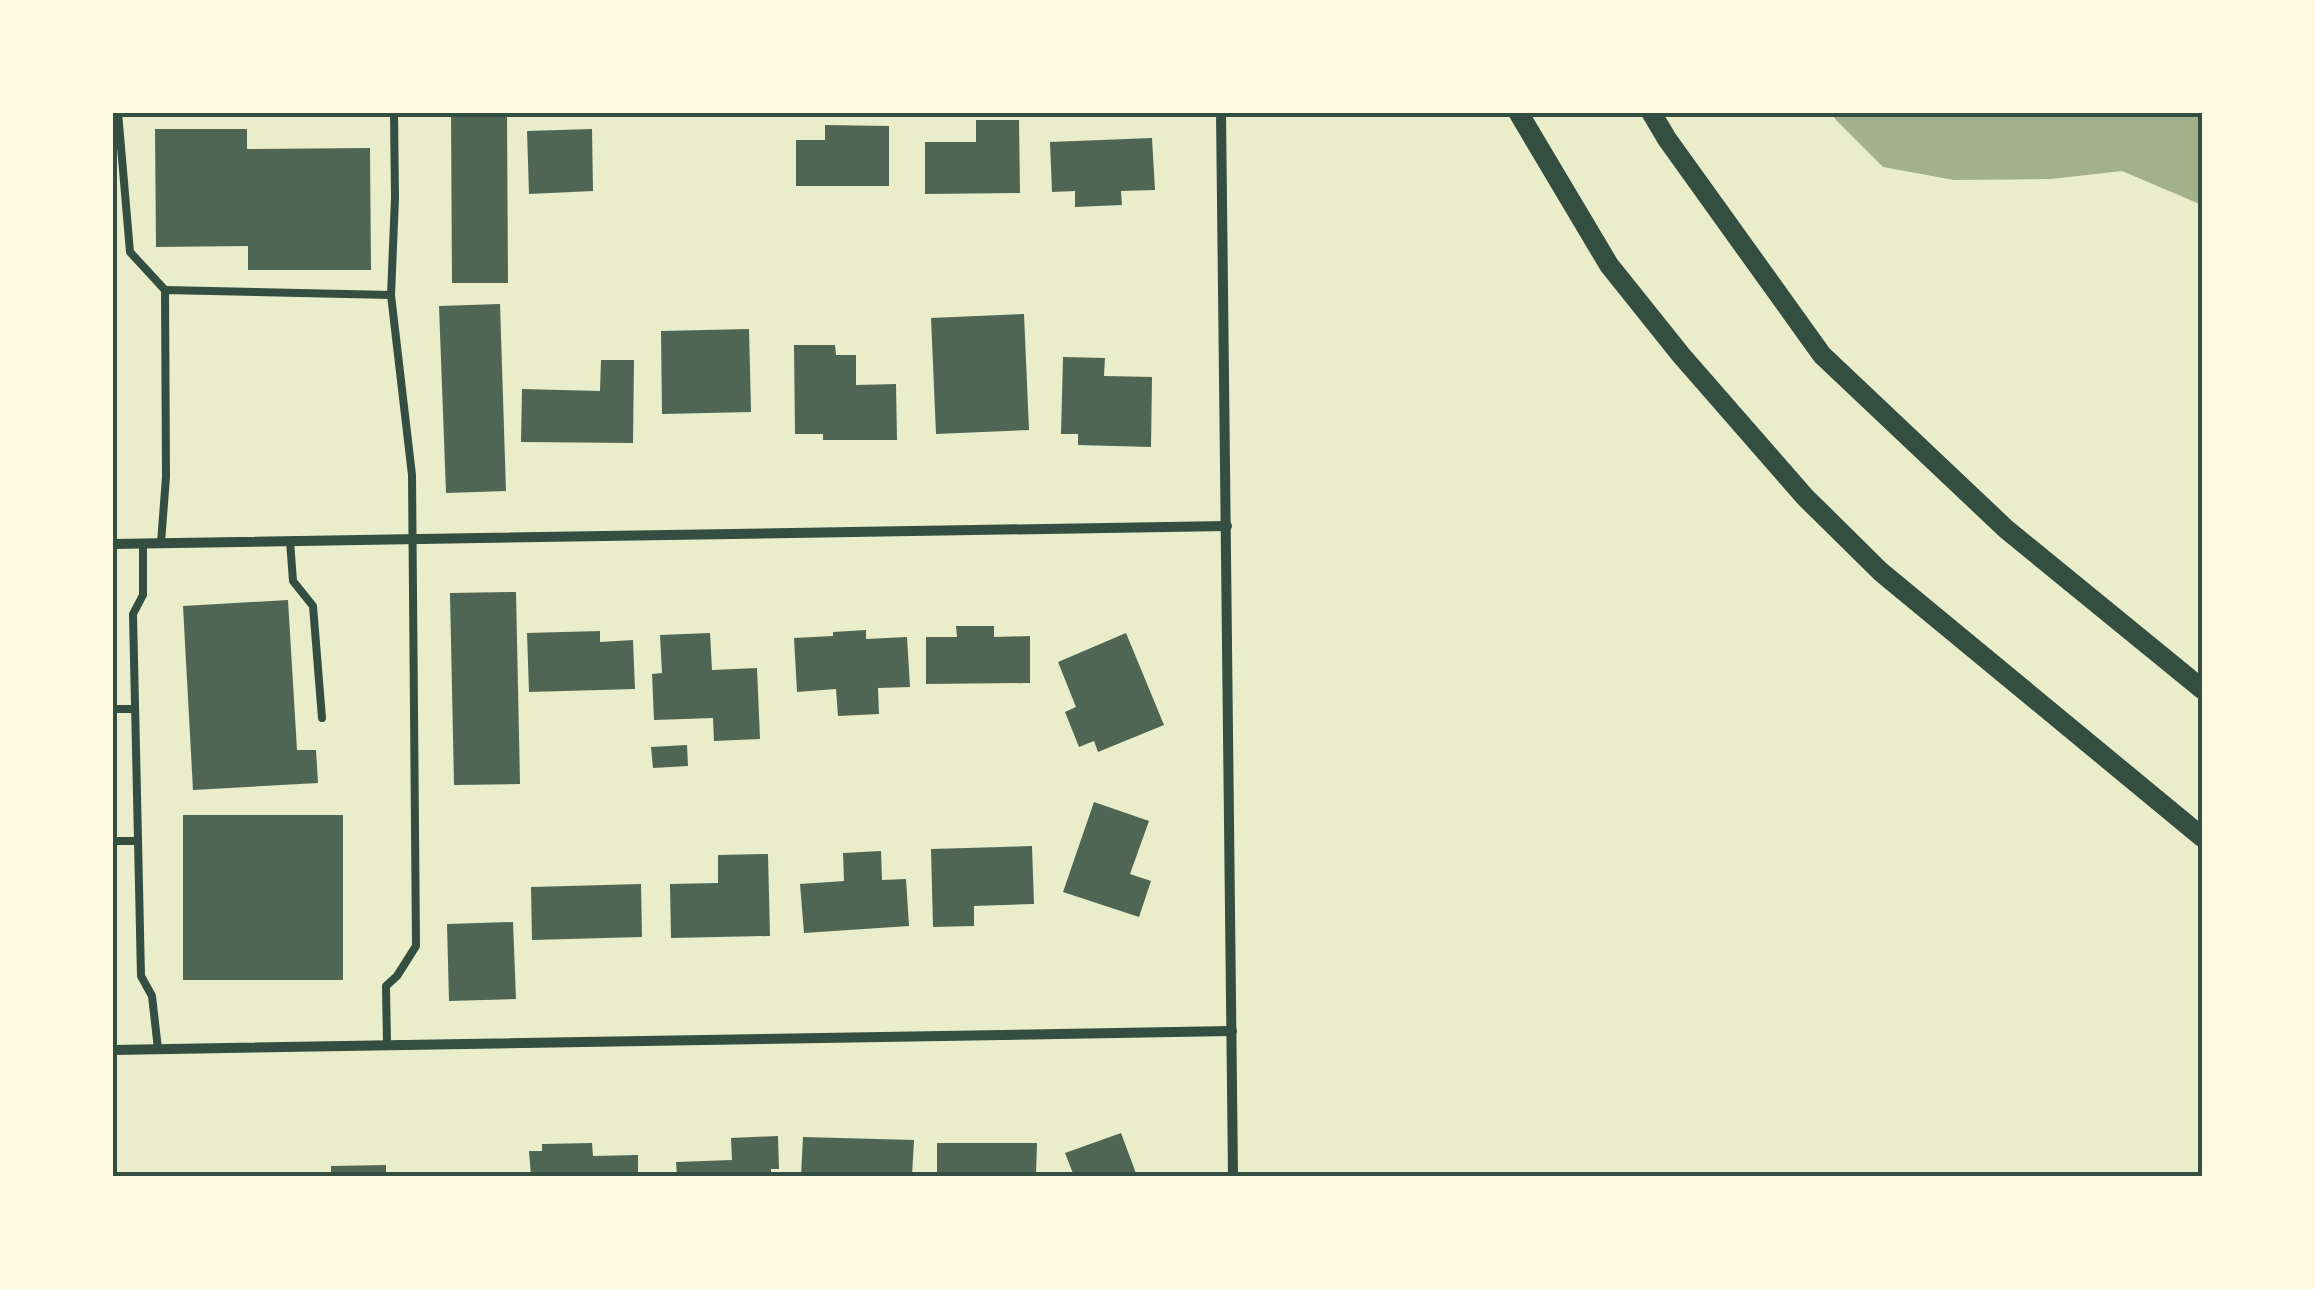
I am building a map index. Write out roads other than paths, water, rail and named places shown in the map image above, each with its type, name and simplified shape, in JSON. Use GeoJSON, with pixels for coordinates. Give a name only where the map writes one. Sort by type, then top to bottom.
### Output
{"type":"FeatureCollection","features":[{"type":"Feature","properties":{"kind":"main road"},"geometry":{"type":"LineString","coordinates":[[1518,112],[1609,265],[1680,355],[1806,497],[1881,572],[2202,837]]}},
{"type":"Feature","properties":{"kind":"main road"},"geometry":{"type":"LineString","coordinates":[[1651,112],[1822,355],[2006,529],[2202,689]]}},
{"type":"Feature","properties":{"kind":"street"},"geometry":{"type":"LineString","coordinates":[[1221,112],[1233,1176]]}},
{"type":"Feature","properties":{"kind":"street"},"geometry":{"type":"LineString","coordinates":[[112,544],[1227,526]]}},
{"type":"Feature","properties":{"kind":"street"},"geometry":{"type":"LineString","coordinates":[[112,1050],[1232,1031]]}},
{"type":"Feature","properties":{"kind":"lane"},"geometry":{"type":"LineString","coordinates":[[118,112],[130,252],[164,290],[166,477],[162,543]]}},
{"type":"Feature","properties":{"kind":"lane"},"geometry":{"type":"LineString","coordinates":[[387,1046],[386,986],[416,946],[414,539],[412,475],[391,294],[394,112]]}},
{"type":"Feature","properties":{"kind":"lane"},"geometry":{"type":"LineString","coordinates":[[164,290],[391,294]]}},
{"type":"Feature","properties":{"kind":"lane"},"geometry":{"type":"LineString","coordinates":[[290,541],[293,582],[312,606],[322,718]]}},
{"type":"Feature","properties":{"kind":"lane"},"geometry":{"type":"LineString","coordinates":[[144,544],[144,595],[133,614],[141,976],[152,996],[158,1049]]}},
{"type":"Feature","properties":{"kind":"lane"},"geometry":{"type":"LineString","coordinates":[[112,710],[135,710]]}},
{"type":"Feature","properties":{"kind":"lane"},"geometry":{"type":"LineString","coordinates":[[112,841],[138,842]]}}]}
